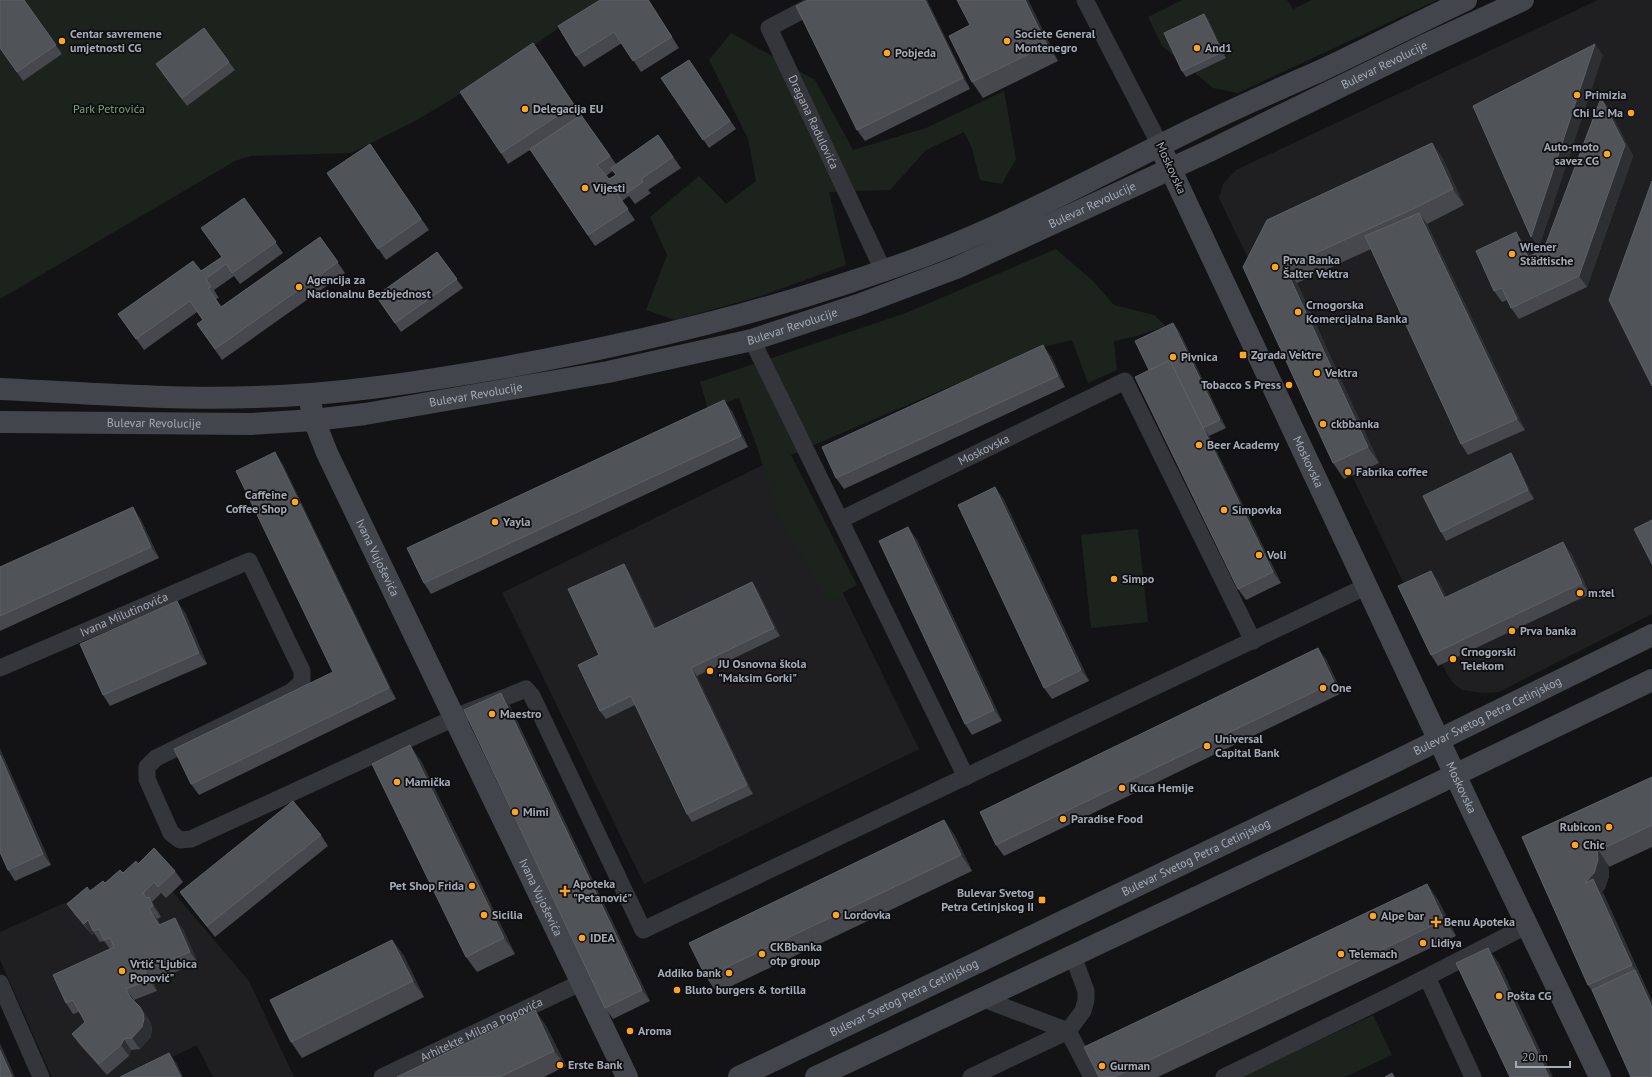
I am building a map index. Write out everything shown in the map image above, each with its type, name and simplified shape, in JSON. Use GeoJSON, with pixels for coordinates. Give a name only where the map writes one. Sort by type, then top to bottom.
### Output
{"type":"FeatureCollection","features":[{"type":"Feature","properties":{"kind":"main road","name":"Bulevar Revolucije"},"geometry":{"type":"LineString","coordinates":[[0,389],[114,395],[228,398],[309,395],[474,372],[638,341],[710,324],[785,302],[883,270],[964,239],[1060,195],[1160,145],[1466,0]]}},
{"type":"Feature","properties":{"kind":"main road","name":"Bulevar Revolucije"},"geometry":{"type":"LineString","coordinates":[[0,422],[251,424],[314,420],[365,414],[608,372],[752,340],[858,305],[956,268],[1171,169],[1523,0]]}},
{"type":"Feature","properties":{"kind":"main road","name":"Moskovska"},"geometry":{"type":"LineString","coordinates":[[1160,145],[1600,1077]]}},
{"type":"Feature","properties":{"kind":"main road","name":"Ivana Vujoševića"},"geometry":{"type":"LineString","coordinates":[[309,395],[314,420],[327,453],[455,718],[580,983],[627,1077]]}},
{"type":"Feature","properties":{"kind":"main road","name":"Bulevar Svetog Petra Cetinjskog"},"geometry":{"type":"LineString","coordinates":[[739,1077],[1440,740],[1652,636]]}},
{"type":"Feature","properties":{"kind":"main road"},"geometry":{"type":"LineString","coordinates":[[816,1077],[1652,680]]}},
{"type":"Feature","properties":{"kind":"street","name":"Dragana Radulovića"},"geometry":{"type":"LineString","coordinates":[[822,0],[769,28],[883,270]]}},
{"type":"Feature","properties":{"kind":"street","name":"Moskovska"},"geometry":{"type":"LineString","coordinates":[[1085,0],[1160,145]]}},
{"type":"Feature","properties":{"kind":"street"},"geometry":{"type":"LineString","coordinates":[[752,340],[966,777]]}},
{"type":"Feature","properties":{"kind":"street","name":"Moskovska"},"geometry":{"type":"LineString","coordinates":[[840,520],[1125,381],[1253,641]]}},
{"type":"Feature","properties":{"kind":"street","name":"Ivana Milutinovića"},"geometry":{"type":"LineString","coordinates":[[0,668],[248,560],[302,670],[302,682],[291,692],[156,758],[147,767],[147,779],[171,833],[180,840],[191,839],[455,718]]}},
{"type":"Feature","properties":{"kind":"street"},"geometry":{"type":"LineString","coordinates":[[455,718],[521,689],[526,689],[529,692],[643,930],[1368,586]]}},
{"type":"Feature","properties":{"kind":"street"},"geometry":{"type":"LineString","coordinates":[[1224,1077],[1427,977],[1528,925]]}},
{"type":"Feature","properties":{"kind":"street"},"geometry":{"type":"LineString","coordinates":[[971,1077],[1068,1031],[1084,1011],[1086,1000],[1086,991],[1073,956]]}},
{"type":"Feature","properties":{"kind":"street"},"geometry":{"type":"LineString","coordinates":[[1427,977],[1473,1077]]}},
{"type":"Feature","properties":{"kind":"street"},"geometry":{"type":"LineString","coordinates":[[0,983],[41,1077]]}},
{"type":"Feature","properties":{"kind":"street","name":"Arhitekte Milana Popovića"},"geometry":{"type":"LineString","coordinates":[[382,1077],[580,983]]}},
{"type":"Feature","properties":{"kind":"street"},"geometry":{"type":"LineString","coordinates":[[981,998],[1068,1031],[1092,1077]]}},
{"type":"Feature","properties":{"kind":"shaded area"},"geometry":{"type":"Polygon","coordinates":[[[1598,0],[1652,0],[1652,614],[1499,692],[1483,693],[1462,690],[1454,684],[1447,674],[1219,198],[1223,184],[1236,170],[1598,0]]]}},
{"type":"Feature","properties":{"kind":"shaded area","name":"JU Osnovna škola \"Maksim Gorki\""},"geometry":{"type":"Polygon","coordinates":[[[777,458],[919,749],[644,884],[502,593],[777,458]]]}},
{"type":"Feature","properties":{"kind":"shaded area","name":"Vrtić \"Ljubica Popović\""},"geometry":{"type":"Polygon","coordinates":[[[162,859],[183,882],[173,892],[249,981],[294,1077],[213,1077],[197,1045],[131,1077],[52,1077],[0,960],[0,932],[162,859]]]}},
{"type":"Feature","properties":{"kind":"green space","name":"Park Petrovića"},"geometry":{"type":"Polygon","coordinates":[[[0,0],[599,0],[487,78],[417,120],[351,153],[251,156],[235,161],[0,299],[0,0]]]}},
{"type":"Feature","properties":{"kind":"green space"},"geometry":{"type":"Polygon","coordinates":[[[1182,0],[1287,0],[1293,9],[1312,0],[1437,0],[1238,93],[1213,88],[1162,46],[1148,17],[1182,0]]]}},
{"type":"Feature","properties":{"kind":"green space"},"geometry":{"type":"Polygon","coordinates":[[[731,33],[815,80],[853,150],[926,128],[1004,91],[1016,159],[1002,184],[980,180],[972,148],[964,132],[926,150],[890,190],[829,192],[846,265],[761,296],[675,320],[646,310],[667,255],[650,217],[699,176],[726,204],[756,181],[748,139],[709,60],[731,33]]]}},
{"type":"Feature","properties":{"kind":"green space"},"geometry":{"type":"Polygon","coordinates":[[[1056,249],[1093,281],[1114,305],[1154,315],[1166,326],[1137,336],[1114,341],[1117,370],[1088,383],[1072,340],[1040,348],[791,455],[857,585],[828,601],[780,519],[757,447],[739,398],[708,409],[700,382],[906,313],[1056,249]]]}},
{"type":"Feature","properties":{"kind":"green space","name":"Simpo"},"geometry":{"type":"Polygon","coordinates":[[[1138,529],[1148,622],[1091,628],[1081,535],[1138,529]]]}},
{"type":"Feature","properties":{"kind":"green space"},"geometry":{"type":"Polygon","coordinates":[[[1373,1015],[1392,1055],[1345,1077],[1242,1077],[1373,1015]]]}},
{"type":"Feature","properties":{"kind":"building"},"geometry":{"type":"Polygon","coordinates":[[[0,0],[24,0],[56,45],[17,72],[0,48],[0,0]]]}},
{"type":"Feature","properties":{"kind":"building"},"geometry":{"type":"Polygon","coordinates":[[[600,0],[648,0],[672,37],[633,61],[614,32],[576,56],[558,26],[600,0]]]}},
{"type":"Feature","properties":{"kind":"building","name":"Pobjeda"},"geometry":{"type":"Polygon","coordinates":[[[808,0],[925,0],[963,78],[857,130],[796,6],[808,0]]]}},
{"type":"Feature","properties":{"kind":"building"},"geometry":{"type":"Polygon","coordinates":[[[957,0],[1025,0],[1047,45],[972,82],[949,36],[970,25],[957,0]]]}},
{"type":"Feature","properties":{"kind":"building","name":"And1"},"geometry":{"type":"Polygon","coordinates":[[[1204,14],[1222,52],[1182,71],[1164,33],[1204,14]]]}},
{"type":"Feature","properties":{"kind":"building"},"geometry":{"type":"Polygon","coordinates":[[[204,28],[229,62],[182,98],[156,64],[204,28]]]}},
{"type":"Feature","properties":{"kind":"building","name":"Delegacija EU"},"geometry":{"type":"Polygon","coordinates":[[[533,43],[574,105],[501,153],[460,92],[533,43]]]}},
{"type":"Feature","properties":{"kind":"building"},"geometry":{"type":"Polygon","coordinates":[[[1595,44],[1531,237],[1473,106],[1595,44]]]}},
{"type":"Feature","properties":{"kind":"building"},"geometry":{"type":"Polygon","coordinates":[[[689,60],[730,121],[703,140],[661,78],[689,60]]]}},
{"type":"Feature","properties":{"kind":"building"},"geometry":{"type":"Polygon","coordinates":[[[1601,98],[1625,145],[1579,276],[1511,308],[1502,288],[1494,291],[1476,251],[1516,232],[1528,257],[1544,249],[1601,98]]]}},
{"type":"Feature","properties":{"kind":"building","name":"Vijesti"},"geometry":{"type":"Polygon","coordinates":[[[581,115],[610,156],[597,165],[609,179],[616,175],[611,168],[658,135],[673,157],[641,179],[643,182],[627,193],[622,185],[614,190],[628,209],[588,235],[530,149],[581,115]]]}},
{"type":"Feature","properties":{"kind":"building","name":"Vektra"},"geometry":{"type":"Polygon","coordinates":[[[1432,143],[1453,189],[1415,208],[1285,267],[1368,447],[1333,463],[1243,267],[1267,220],[1432,143]]]}},
{"type":"Feature","properties":{"kind":"building"},"geometry":{"type":"Polygon","coordinates":[[[370,144],[421,219],[378,249],[327,173],[370,144]]]}},
{"type":"Feature","properties":{"kind":"building"},"geometry":{"type":"Polygon","coordinates":[[[1652,181],[1652,386],[1609,300],[1652,181]]]}},
{"type":"Feature","properties":{"kind":"building","name":"Agencija za Nacionalnu Bezbjednost"},"geometry":{"type":"Polygon","coordinates":[[[244,198],[276,242],[232,273],[226,264],[206,279],[211,287],[208,288],[221,307],[320,237],[338,262],[215,349],[197,324],[203,320],[190,301],[136,339],[118,314],[193,261],[201,271],[222,257],[201,228],[244,198]]]}},
{"type":"Feature","properties":{"kind":"building"},"geometry":{"type":"Polygon","coordinates":[[[1419,213],[1517,419],[1461,444],[1365,236],[1419,213]]]}},
{"type":"Feature","properties":{"kind":"building"},"geometry":{"type":"Polygon","coordinates":[[[437,252],[457,279],[395,323],[376,296],[437,252]]]}},
{"type":"Feature","properties":{"kind":"building"},"geometry":{"type":"Polygon","coordinates":[[[1173,323],[1220,420],[1203,428],[1170,360],[1149,370],[1135,341],[1173,323]]]}},
{"type":"Feature","properties":{"kind":"building"},"geometry":{"type":"Polygon","coordinates":[[[1043,345],[1058,376],[836,478],[822,447],[1043,345]]]}},
{"type":"Feature","properties":{"kind":"building","name":"Simpovka"},"geometry":{"type":"Polygon","coordinates":[[[1170,360],[1273,572],[1238,589],[1135,377],[1170,360]]]}},
{"type":"Feature","properties":{"kind":"building"},"geometry":{"type":"Polygon","coordinates":[[[724,400],[741,436],[424,583],[407,548],[724,400]]]}},
{"type":"Feature","properties":{"kind":"building"},"geometry":{"type":"Polygon","coordinates":[[[275,452],[389,688],[191,784],[174,749],[333,672],[236,471],[275,452]]]}},
{"type":"Feature","properties":{"kind":"building"},"geometry":{"type":"Polygon","coordinates":[[[1511,453],[1528,490],[1441,532],[1423,496],[1511,453]]]}},
{"type":"Feature","properties":{"kind":"building"},"geometry":{"type":"Polygon","coordinates":[[[995,487],[1081,670],[1044,688],[958,505],[995,487]]]}},
{"type":"Feature","properties":{"kind":"building"},"geometry":{"type":"Polygon","coordinates":[[[133,507],[151,547],[0,616],[0,567],[133,507]]]}},
{"type":"Feature","properties":{"kind":"building"},"geometry":{"type":"Polygon","coordinates":[[[1652,520],[1652,564],[1634,529],[1652,520]]]}},
{"type":"Feature","properties":{"kind":"building"},"geometry":{"type":"Polygon","coordinates":[[[908,527],[994,710],[965,724],[879,541],[908,527]]]}},
{"type":"Feature","properties":{"kind":"building"},"geometry":{"type":"Polygon","coordinates":[[[1563,542],[1582,583],[1431,655],[1398,586],[1431,571],[1444,598],[1563,542]]]}},
{"type":"Feature","properties":{"kind":"building"},"geometry":{"type":"Polygon","coordinates":[[[624,564],[654,629],[752,582],[774,628],[691,668],[747,785],[687,814],[631,696],[600,711],[578,665],[599,655],[568,589],[624,564]]]}},
{"type":"Feature","properties":{"kind":"building"},"geometry":{"type":"Polygon","coordinates":[[[177,601],[199,653],[103,695],[80,644],[177,601]]]}},
{"type":"Feature","properties":{"kind":"building"},"geometry":{"type":"Polygon","coordinates":[[[1318,648],[1334,682],[996,845],[980,812],[1318,648]]]}},
{"type":"Feature","properties":{"kind":"building"},"geometry":{"type":"Polygon","coordinates":[[[501,693],[642,990],[605,1008],[464,710],[501,693]]]}},
{"type":"Feature","properties":{"kind":"building"},"geometry":{"type":"Polygon","coordinates":[[[410,745],[504,938],[466,957],[372,764],[410,745]]]}},
{"type":"Feature","properties":{"kind":"building"},"geometry":{"type":"Polygon","coordinates":[[[0,755],[43,854],[8,870],[0,852],[0,755]]]}},
{"type":"Feature","properties":{"kind":"building"},"geometry":{"type":"Polygon","coordinates":[[[1652,777],[1652,825],[1598,851],[1597,848],[1598,860],[1594,873],[1585,883],[1593,879],[1632,965],[1588,985],[1522,837],[1652,777]]]}},
{"type":"Feature","properties":{"kind":"building"},"geometry":{"type":"Polygon","coordinates":[[[293,801],[321,835],[207,926],[180,892],[293,801]]]}},
{"type":"Feature","properties":{"kind":"building"},"geometry":{"type":"Polygon","coordinates":[[[944,820],[961,855],[706,977],[689,943],[944,820]]]}},
{"type":"Feature","properties":{"kind":"building"},"geometry":{"type":"Polygon","coordinates":[[[154,848],[175,871],[158,887],[154,882],[143,893],[146,898],[149,897],[153,906],[149,908],[159,925],[175,918],[190,952],[145,970],[149,980],[126,989],[130,997],[140,1007],[143,1013],[144,1019],[142,1027],[132,1038],[124,1039],[121,1045],[99,1064],[72,1034],[85,1022],[73,1000],[66,1003],[53,975],[114,947],[110,938],[104,940],[99,929],[93,931],[88,920],[84,924],[67,904],[87,887],[90,891],[103,881],[105,883],[120,870],[123,873],[136,861],[138,864],[154,848]]]}},
{"type":"Feature","properties":{"kind":"building"},"geometry":{"type":"Polygon","coordinates":[[[1427,884],[1444,920],[1114,1077],[1099,1077],[1084,1047],[1427,884]]]}},
{"type":"Feature","properties":{"kind":"building"},"geometry":{"type":"Polygon","coordinates":[[[392,940],[413,981],[291,1042],[270,1000],[392,940]]]}},
{"type":"Feature","properties":{"kind":"building"},"geometry":{"type":"Polygon","coordinates":[[[1488,948],[1549,1077],[1510,1077],[1456,963],[1488,948]]]}},
{"type":"Feature","properties":{"kind":"building"},"geometry":{"type":"Polygon","coordinates":[[[1635,970],[1652,1007],[1652,1077],[1631,1077],[1592,990],[1635,970]]]}},
{"type":"Feature","properties":{"kind":"building"},"geometry":{"type":"Polygon","coordinates":[[[535,1010],[554,1051],[500,1077],[397,1077],[535,1010]]]}},
{"type":"Feature","properties":{"kind":"building"},"geometry":{"type":"Polygon","coordinates":[[[0,1050],[12,1077],[0,1077],[0,1050]]]}},
{"type":"Feature","properties":{"kind":"building"},"geometry":{"type":"Polygon","coordinates":[[[169,1053],[181,1077],[120,1077],[169,1053]]]}},
{"type":"Feature","properties":{"kind":"building"},"geometry":{"type":"Polygon","coordinates":[[[1392,1073],[1394,1077],[1385,1077],[1392,1073]]]}},
{"type":"Feature","properties":{"kind":"place","name":"Centar savremene umjetnosti CG"},"geometry":{"type":"Point","coordinates":[62,41]}},
{"type":"Feature","properties":{"kind":"place","name":"Societe General Montenegro"},"geometry":{"type":"Point","coordinates":[1007,41]}},
{"type":"Feature","properties":{"kind":"place","name":"And1"},"geometry":{"type":"Point","coordinates":[1197,48]}},
{"type":"Feature","properties":{"kind":"place","name":"Pobjeda"},"geometry":{"type":"Point","coordinates":[887,53]}},
{"type":"Feature","properties":{"kind":"place","name":"Primizia"},"geometry":{"type":"Point","coordinates":[1577,95]}},
{"type":"Feature","properties":{"kind":"place","name":"Delegacija EU"},"geometry":{"type":"Point","coordinates":[525,109]}},
{"type":"Feature","properties":{"kind":"place","name":"Chi Le Ma"},"geometry":{"type":"Point","coordinates":[1631,113]}},
{"type":"Feature","properties":{"kind":"place","name":"Auto-moto savez CG"},"geometry":{"type":"Point","coordinates":[1607,154]}},
{"type":"Feature","properties":{"kind":"place","name":"Vijesti"},"geometry":{"type":"Point","coordinates":[585,188]}},
{"type":"Feature","properties":{"kind":"place","name":"Wiener Städtische"},"geometry":{"type":"Point","coordinates":[1512,254]}},
{"type":"Feature","properties":{"kind":"place","name":"Prva Banka Šalter Vektra"},"geometry":{"type":"Point","coordinates":[1275,267]}},
{"type":"Feature","properties":{"kind":"place","name":"Agencija za Nacionalnu Bezbjednost"},"geometry":{"type":"Point","coordinates":[299,287]}},
{"type":"Feature","properties":{"kind":"place","name":"Crnogorska Komercijalna Banka"},"geometry":{"type":"Point","coordinates":[1298,312]}},
{"type":"Feature","properties":{"kind":"place","name":"Zgrada Vektre"},"geometry":{"type":"Point","coordinates":[1243,355]}},
{"type":"Feature","properties":{"kind":"place","name":"Pivnica"},"geometry":{"type":"Point","coordinates":[1173,357]}},
{"type":"Feature","properties":{"kind":"place","name":"Vektra"},"geometry":{"type":"Point","coordinates":[1317,373]}},
{"type":"Feature","properties":{"kind":"place","name":"Tobacco S Press"},"geometry":{"type":"Point","coordinates":[1289,385]}},
{"type":"Feature","properties":{"kind":"place","name":"ckbbanka"},"geometry":{"type":"Point","coordinates":[1323,424]}},
{"type":"Feature","properties":{"kind":"place","name":"Beer Academy"},"geometry":{"type":"Point","coordinates":[1199,445]}},
{"type":"Feature","properties":{"kind":"place","name":"Fabrika coffee"},"geometry":{"type":"Point","coordinates":[1348,472]}},
{"type":"Feature","properties":{"kind":"place","name":"Caffeine Coffee Shop"},"geometry":{"type":"Point","coordinates":[295,502]}},
{"type":"Feature","properties":{"kind":"place","name":"Simpovka"},"geometry":{"type":"Point","coordinates":[1224,510]}},
{"type":"Feature","properties":{"kind":"place","name":"Yayla"},"geometry":{"type":"Point","coordinates":[495,522]}},
{"type":"Feature","properties":{"kind":"place","name":"Voli"},"geometry":{"type":"Point","coordinates":[1259,555]}},
{"type":"Feature","properties":{"kind":"place","name":"Simpo"},"geometry":{"type":"Point","coordinates":[1114,579]}},
{"type":"Feature","properties":{"kind":"place","name":"m:tel"},"geometry":{"type":"Point","coordinates":[1580,593]}},
{"type":"Feature","properties":{"kind":"place","name":"Prva banka"},"geometry":{"type":"Point","coordinates":[1512,631]}},
{"type":"Feature","properties":{"kind":"place","name":"Crnogorski Telekom"},"geometry":{"type":"Point","coordinates":[1453,659]}},
{"type":"Feature","properties":{"kind":"place","name":"JU Osnovna škola \"Maksim Gorki\""},"geometry":{"type":"Point","coordinates":[710,671]}},
{"type":"Feature","properties":{"kind":"place","name":"One"},"geometry":{"type":"Point","coordinates":[1323,688]}},
{"type":"Feature","properties":{"kind":"place","name":"Maestro"},"geometry":{"type":"Point","coordinates":[492,714]}},
{"type":"Feature","properties":{"kind":"place","name":"Universal Capital Bank"},"geometry":{"type":"Point","coordinates":[1207,746]}},
{"type":"Feature","properties":{"kind":"place","name":"Mamička"},"geometry":{"type":"Point","coordinates":[397,782]}},
{"type":"Feature","properties":{"kind":"place","name":"Kuca Hemije"},"geometry":{"type":"Point","coordinates":[1122,788]}},
{"type":"Feature","properties":{"kind":"place","name":"Mimi"},"geometry":{"type":"Point","coordinates":[515,812]}},
{"type":"Feature","properties":{"kind":"place","name":"Paradise Food"},"geometry":{"type":"Point","coordinates":[1063,819]}},
{"type":"Feature","properties":{"kind":"place","name":"Rubicon"},"geometry":{"type":"Point","coordinates":[1609,827]}},
{"type":"Feature","properties":{"kind":"place","name":"Chic"},"geometry":{"type":"Point","coordinates":[1575,845]}},
{"type":"Feature","properties":{"kind":"place","name":"Pet Shop Frida"},"geometry":{"type":"Point","coordinates":[472,886]}},
{"type":"Feature","properties":{"kind":"place","name":"Apoteka \"Petanović\""},"geometry":{"type":"Point","coordinates":[565,891]}},
{"type":"Feature","properties":{"kind":"place","name":"Bulevar Svetog Petra Cetinjskog II"},"geometry":{"type":"Point","coordinates":[1042,900]}},
{"type":"Feature","properties":{"kind":"place","name":"Sicilia"},"geometry":{"type":"Point","coordinates":[484,915]}},
{"type":"Feature","properties":{"kind":"place","name":"Lordovka"},"geometry":{"type":"Point","coordinates":[836,915]}},
{"type":"Feature","properties":{"kind":"place","name":"Alpe bar"},"geometry":{"type":"Point","coordinates":[1373,916]}},
{"type":"Feature","properties":{"kind":"place","name":"Benu Apoteka"},"geometry":{"type":"Point","coordinates":[1436,922]}},
{"type":"Feature","properties":{"kind":"place","name":"IDEA"},"geometry":{"type":"Point","coordinates":[582,938]}},
{"type":"Feature","properties":{"kind":"place","name":"Lidiya"},"geometry":{"type":"Point","coordinates":[1423,943]}},
{"type":"Feature","properties":{"kind":"place","name":"CKBbanka otp group"},"geometry":{"type":"Point","coordinates":[762,954]}},
{"type":"Feature","properties":{"kind":"place","name":"Telemach"},"geometry":{"type":"Point","coordinates":[1341,954]}},
{"type":"Feature","properties":{"kind":"place","name":"Vrtić \"Ljubica Popović\""},"geometry":{"type":"Point","coordinates":[122,971]}},
{"type":"Feature","properties":{"kind":"place","name":"Addiko bank"},"geometry":{"type":"Point","coordinates":[729,973]}},
{"type":"Feature","properties":{"kind":"place","name":"Bluto burgers & tortilla"},"geometry":{"type":"Point","coordinates":[677,990]}},
{"type":"Feature","properties":{"kind":"place","name":"Pošta CG"},"geometry":{"type":"Point","coordinates":[1499,996]}},
{"type":"Feature","properties":{"kind":"place","name":"Aroma"},"geometry":{"type":"Point","coordinates":[630,1031]}},
{"type":"Feature","properties":{"kind":"place","name":"Erste Bank"},"geometry":{"type":"Point","coordinates":[560,1065]}},
{"type":"Feature","properties":{"kind":"place","name":"Gurman"},"geometry":{"type":"Point","coordinates":[1102,1066]}}]}
